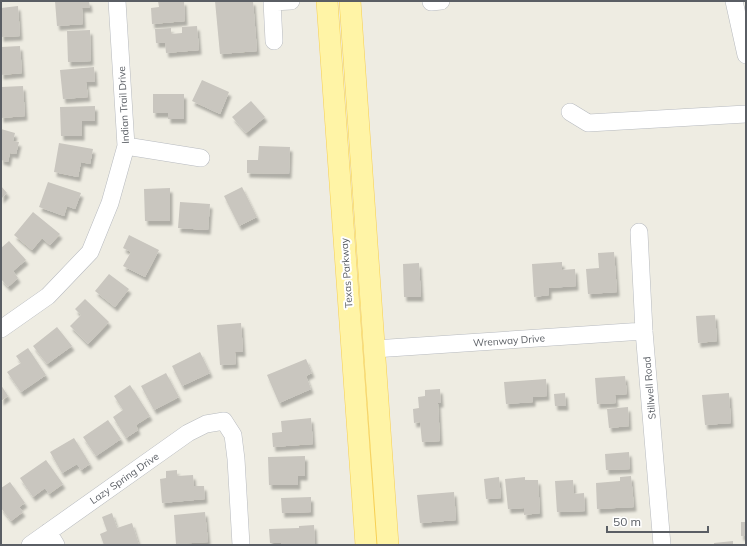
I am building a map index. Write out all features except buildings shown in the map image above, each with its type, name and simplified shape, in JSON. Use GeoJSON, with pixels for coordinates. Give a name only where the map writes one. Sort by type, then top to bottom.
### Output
{"type":"FeatureCollection","features":[{"type":"Feature","properties":{"kind":"main road","name":"Texas Parkway"},"geometry":{"type":"LineString","coordinates":[[327,1],[366,545]]}},
{"type":"Feature","properties":{"kind":"main road"},"geometry":{"type":"LineString","coordinates":[[350,1],[388,545]]}},
{"type":"Feature","properties":{"kind":"street","name":"Indian Trail Drive"},"geometry":{"type":"LineString","coordinates":[[1,329],[48,296],[90,252],[110,203],[126,146],[117,1]]}},
{"type":"Feature","properties":{"kind":"street"},"geometry":{"type":"LineString","coordinates":[[274,41],[272,2],[291,1]]}},
{"type":"Feature","properties":{"kind":"street"},"geometry":{"type":"LineString","coordinates":[[734,1],[746,55]]}},
{"type":"Feature","properties":{"kind":"street"},"geometry":{"type":"LineString","coordinates":[[570,112],[588,123],[746,114]]}},
{"type":"Feature","properties":{"kind":"street"},"geometry":{"type":"LineString","coordinates":[[126,146],[201,158]]}},
{"type":"Feature","properties":{"kind":"street","name":"Stillwell Road"},"geometry":{"type":"LineString","coordinates":[[639,232],[644,331],[662,545]]}},
{"type":"Feature","properties":{"kind":"street","name":"Wrenway Drive"},"geometry":{"type":"LineString","coordinates":[[374,349],[644,331]]}},
{"type":"Feature","properties":{"kind":"street","name":"Lazy Spring Drive"},"geometry":{"type":"LineString","coordinates":[[30,545],[52,539],[188,433],[206,424],[224,421],[233,435],[236,459],[241,545]]}}]}
